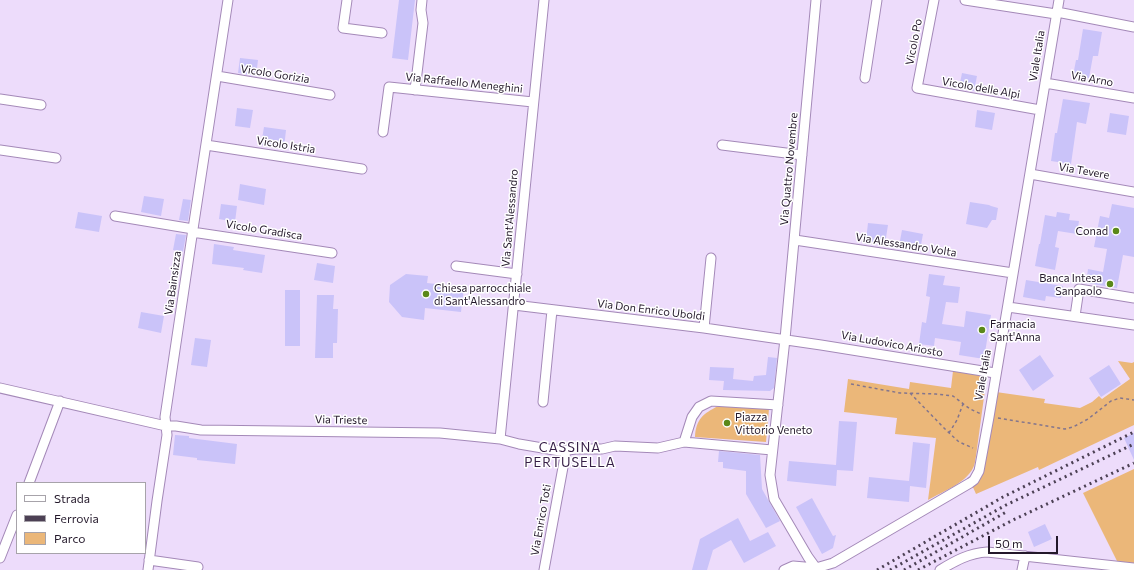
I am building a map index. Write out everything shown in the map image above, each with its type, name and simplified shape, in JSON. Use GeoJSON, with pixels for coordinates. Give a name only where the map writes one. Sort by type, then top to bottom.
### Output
{"type":"FeatureCollection","features":[{"type":"Feature","properties":{"kind":"street","name":"Via Bainsizza"},"geometry":{"type":"LineString","coordinates":[[148,570],[167,435],[165,418],[228,0]]}},
{"type":"Feature","properties":{"kind":"street"},"geometry":{"type":"LineString","coordinates":[[347,0],[343,28],[382,33]]}},
{"type":"Feature","properties":{"kind":"street"},"geometry":{"type":"LineString","coordinates":[[415,90],[423,24],[421,10],[422,0]]}},
{"type":"Feature","properties":{"kind":"street","name":"Via Sant'Alessandro"},"geometry":{"type":"LineString","coordinates":[[500,439],[544,0]]}},
{"type":"Feature","properties":{"kind":"street","name":"Via Quattro Novembre"},"geometry":{"type":"LineString","coordinates":[[816,0],[795,240],[770,475],[774,499],[816,569]]}},
{"type":"Feature","properties":{"kind":"street"},"geometry":{"type":"LineString","coordinates":[[865,78],[877,0]]}},
{"type":"Feature","properties":{"kind":"street","name":"Vicolo Po"},"geometry":{"type":"LineString","coordinates":[[917,88],[934,0]]}},
{"type":"Feature","properties":{"kind":"street"},"geometry":{"type":"LineString","coordinates":[[965,0],[1056,13],[1134,27]]}},
{"type":"Feature","properties":{"kind":"street","name":"Viale Italia"},"geometry":{"type":"LineString","coordinates":[[816,569],[833,563],[974,480],[979,471],[1059,0]]}},
{"type":"Feature","properties":{"kind":"street","name":"Vicolo Gorizia"},"geometry":{"type":"LineString","coordinates":[[217,76],[330,95]]}},
{"type":"Feature","properties":{"kind":"street","name":"Via Arno"},"geometry":{"type":"LineString","coordinates":[[1045,83],[1134,98]]}},
{"type":"Feature","properties":{"kind":"street","name":"Via Raffaello Meneghini"},"geometry":{"type":"LineString","coordinates":[[383,132],[389,87],[533,102]]}},
{"type":"Feature","properties":{"kind":"street","name":"Vicolo delle Alpi"},"geometry":{"type":"LineString","coordinates":[[917,88],[1040,110]]}},
{"type":"Feature","properties":{"kind":"street"},"geometry":{"type":"LineString","coordinates":[[0,99],[42,105]]}},
{"type":"Feature","properties":{"kind":"street","name":"Vicolo Istria"},"geometry":{"type":"LineString","coordinates":[[206,145],[362,169]]}},
{"type":"Feature","properties":{"kind":"street"},"geometry":{"type":"LineString","coordinates":[[722,145],[802,155]]}},
{"type":"Feature","properties":{"kind":"street"},"geometry":{"type":"LineString","coordinates":[[0,150],[56,158]]}},
{"type":"Feature","properties":{"kind":"street","name":"Via Tevere"},"geometry":{"type":"LineString","coordinates":[[1030,174],[1134,192]]}},
{"type":"Feature","properties":{"kind":"street","name":"Vicolo Gradisca"},"geometry":{"type":"LineString","coordinates":[[115,216],[332,253]]}},
{"type":"Feature","properties":{"kind":"street","name":"Via Alessandro Volta"},"geometry":{"type":"LineString","coordinates":[[795,240],[1013,273]]}},
{"type":"Feature","properties":{"kind":"street"},"geometry":{"type":"LineString","coordinates":[[704,328],[711,258]]}},
{"type":"Feature","properties":{"kind":"street"},"geometry":{"type":"LineString","coordinates":[[456,266],[517,274]]}},
{"type":"Feature","properties":{"kind":"street"},"geometry":{"type":"LineString","coordinates":[[1075,316],[1080,289],[1134,298]]}},
{"type":"Feature","properties":{"kind":"street","name":"Via Don Enrico Uboldi"},"geometry":{"type":"LineString","coordinates":[[514,305],[704,328],[785,340]]}},
{"type":"Feature","properties":{"kind":"street"},"geometry":{"type":"LineString","coordinates":[[1008,307],[1134,325]]}},
{"type":"Feature","properties":{"kind":"street"},"geometry":{"type":"LineString","coordinates":[[543,402],[552,310]]}},
{"type":"Feature","properties":{"kind":"street","name":"Via Ludovico Ariosto"},"geometry":{"type":"LineString","coordinates":[[785,340],[995,373]]}},
{"type":"Feature","properties":{"kind":"street","name":"Via Trieste"},"geometry":{"type":"LineString","coordinates":[[0,388],[166,426],[201,430],[440,433],[500,439],[560,451],[576,449],[602,449],[615,446],[658,448],[684,442]]}},
{"type":"Feature","properties":{"kind":"street"},"geometry":{"type":"LineString","coordinates":[[29,482],[60,401]]}},
{"type":"Feature","properties":{"kind":"street"},"geometry":{"type":"LineString","coordinates":[[772,450],[684,442],[692,417],[699,407],[711,401],[778,405]]}},
{"type":"Feature","properties":{"kind":"street","name":"Via Enrico Toti"},"geometry":{"type":"LineString","coordinates":[[544,570],[566,451]]}},
{"type":"Feature","properties":{"kind":"street"},"geometry":{"type":"LineString","coordinates":[[0,558],[16,518]]}},
{"type":"Feature","properties":{"kind":"street"},"geometry":{"type":"LineString","coordinates":[[940,570],[967,556],[987,552],[1025,556],[1068,565],[1134,568]]}},
{"type":"Feature","properties":{"kind":"street"},"geometry":{"type":"LineString","coordinates":[[1022,570],[1025,556]]}},
{"type":"Feature","properties":{"kind":"street"},"geometry":{"type":"LineString","coordinates":[[149,560],[198,567]]}},
{"type":"Feature","properties":{"kind":"street"},"geometry":{"type":"LineString","coordinates":[[784,570],[793,566],[816,569]]}},
{"type":"Feature","properties":{"kind":"path"},"geometry":{"type":"LineString","coordinates":[[910,394],[959,442],[974,449]]}},
{"type":"Feature","properties":{"kind":"path"},"geometry":{"type":"LineString","coordinates":[[949,433],[958,420],[963,404]]}},
{"type":"Feature","properties":{"kind":"green space"},"geometry":{"type":"Polygon","coordinates":[[[1118,361],[1134,362],[1134,425],[1039,470],[1038,467],[976,494],[972,485],[996,392],[1045,399],[1044,403],[1080,408],[1092,402],[1099,396],[1102,399],[1130,379],[1118,361]]]}},
{"type":"Feature","properties":{"kind":"green space"},"geometry":{"type":"Polygon","coordinates":[[[953,371],[987,375],[975,462],[970,473],[959,483],[928,500],[936,438],[895,434],[897,418],[844,412],[848,379],[909,389],[910,382],[951,388],[953,371]]]}},
{"type":"Feature","properties":{"kind":"green space"},"geometry":{"type":"Polygon","coordinates":[[[718,406],[769,409],[766,442],[695,437],[697,426],[701,418],[718,406]]]}},
{"type":"Feature","properties":{"kind":"green space"},"geometry":{"type":"Polygon","coordinates":[[[1134,469],[1134,565],[1118,563],[1083,493],[1134,469]]]}},
{"type":"Feature","properties":{"kind":"building"},"geometry":{"type":"Polygon","coordinates":[[[399,0],[415,0],[408,60],[392,58],[399,0]]]}},
{"type":"Feature","properties":{"kind":"building"},"geometry":{"type":"Polygon","coordinates":[[[1083,29],[1102,32],[1098,56],[1093,56],[1089,78],[1073,76],[1076,60],[1078,60],[1083,29]]]}},
{"type":"Feature","properties":{"kind":"building"},"geometry":{"type":"Polygon","coordinates":[[[240,58],[258,60],[256,76],[238,73],[240,58]]]}},
{"type":"Feature","properties":{"kind":"building"},"geometry":{"type":"Polygon","coordinates":[[[962,73],[977,76],[974,91],[959,88],[962,73]]]}},
{"type":"Feature","properties":{"kind":"building"},"geometry":{"type":"Polygon","coordinates":[[[1063,99],[1090,103],[1086,124],[1077,122],[1071,164],[1051,161],[1055,133],[1057,133],[1063,99]]]}},
{"type":"Feature","properties":{"kind":"building"},"geometry":{"type":"Polygon","coordinates":[[[237,108],[253,110],[250,128],[235,126],[237,108]]]}},
{"type":"Feature","properties":{"kind":"building"},"geometry":{"type":"Polygon","coordinates":[[[977,110],[995,113],[992,130],[975,127],[977,110]]]}},
{"type":"Feature","properties":{"kind":"building"},"geometry":{"type":"Polygon","coordinates":[[[1110,113],[1129,116],[1126,135],[1107,132],[1110,113]]]}},
{"type":"Feature","properties":{"kind":"building"},"geometry":{"type":"Polygon","coordinates":[[[264,127],[286,130],[284,148],[261,145],[264,127]]]}},
{"type":"Feature","properties":{"kind":"building"},"geometry":{"type":"Polygon","coordinates":[[[240,184],[266,189],[264,205],[238,200],[240,184]]]}},
{"type":"Feature","properties":{"kind":"building"},"geometry":{"type":"Polygon","coordinates":[[[144,196],[164,199],[161,216],[141,212],[144,196]]]}},
{"type":"Feature","properties":{"kind":"building"},"geometry":{"type":"Polygon","coordinates":[[[183,199],[191,200],[188,221],[179,220],[183,199]]]}},
{"type":"Feature","properties":{"kind":"building"},"geometry":{"type":"Polygon","coordinates":[[[970,202],[998,208],[996,220],[992,220],[987,228],[966,224],[970,202]]]}},
{"type":"Feature","properties":{"kind":"building"},"geometry":{"type":"Polygon","coordinates":[[[221,204],[237,206],[235,222],[219,219],[221,204]]]}},
{"type":"Feature","properties":{"kind":"building"},"geometry":{"type":"Polygon","coordinates":[[[1112,204],[1134,208],[1134,257],[1123,255],[1117,288],[1086,283],[1088,269],[1103,272],[1107,249],[1094,247],[1100,216],[1109,218],[1112,204]]]}},
{"type":"Feature","properties":{"kind":"building"},"geometry":{"type":"Polygon","coordinates":[[[78,212],[102,216],[99,232],[75,228],[78,212]]]}},
{"type":"Feature","properties":{"kind":"building"},"geometry":{"type":"Polygon","coordinates":[[[1057,212],[1070,214],[1069,220],[1079,221],[1077,234],[1058,231],[1055,247],[1059,248],[1055,270],[1035,266],[1045,215],[1056,217],[1057,212]]]}},
{"type":"Feature","properties":{"kind":"building"},"geometry":{"type":"Polygon","coordinates":[[[868,223],[888,225],[885,244],[866,241],[868,223]]]}},
{"type":"Feature","properties":{"kind":"building"},"geometry":{"type":"Polygon","coordinates":[[[902,230],[923,234],[920,250],[899,246],[902,230]]]}},
{"type":"Feature","properties":{"kind":"building"},"geometry":{"type":"Polygon","coordinates":[[[176,234],[186,235],[183,252],[173,250],[176,234]]]}},
{"type":"Feature","properties":{"kind":"building"},"geometry":{"type":"Polygon","coordinates":[[[214,244],[234,247],[233,250],[265,255],[262,273],[243,270],[244,268],[212,264],[214,244]]]}},
{"type":"Feature","properties":{"kind":"building"},"geometry":{"type":"Polygon","coordinates":[[[317,263],[335,266],[333,283],[314,280],[317,263]]]}},
{"type":"Feature","properties":{"kind":"building","name":"Chiesa parrocchiale di Sant'Alessandro"},"geometry":{"type":"Polygon","coordinates":[[[406,274],[428,276],[427,283],[464,287],[461,312],[425,308],[424,320],[402,317],[389,302],[390,285],[406,274]]]}},
{"type":"Feature","properties":{"kind":"building"},"geometry":{"type":"Polygon","coordinates":[[[929,274],[945,276],[943,285],[960,287],[958,303],[946,302],[942,324],[964,327],[966,311],[991,315],[984,359],[959,355],[961,342],[935,338],[934,346],[919,344],[922,322],[926,323],[930,297],[926,296],[929,274]]]}},
{"type":"Feature","properties":{"kind":"building"},"geometry":{"type":"Polygon","coordinates":[[[1026,280],[1063,286],[1061,298],[1046,296],[1045,301],[1023,297],[1026,280]]]}},
{"type":"Feature","properties":{"kind":"building"},"geometry":{"type":"Polygon","coordinates":[[[285,290],[300,290],[300,346],[285,346],[285,290]]]}},
{"type":"Feature","properties":{"kind":"building"},"geometry":{"type":"Polygon","coordinates":[[[317,295],[334,295],[333,309],[338,309],[337,343],[333,343],[333,358],[315,358],[317,295]]]}},
{"type":"Feature","properties":{"kind":"building"},"geometry":{"type":"Polygon","coordinates":[[[141,312],[164,316],[161,333],[138,328],[141,312]]]}},
{"type":"Feature","properties":{"kind":"building"},"geometry":{"type":"Polygon","coordinates":[[[195,338],[211,340],[207,367],[191,365],[195,338]]]}},
{"type":"Feature","properties":{"kind":"building"},"geometry":{"type":"Polygon","coordinates":[[[1040,355],[1054,376],[1033,391],[1019,370],[1040,355]]]}},
{"type":"Feature","properties":{"kind":"building"},"geometry":{"type":"Polygon","coordinates":[[[768,357],[777,358],[774,388],[770,391],[723,390],[724,381],[709,380],[710,367],[734,368],[733,379],[753,381],[754,376],[766,375],[768,357]]]}},
{"type":"Feature","properties":{"kind":"building"},"geometry":{"type":"Polygon","coordinates":[[[1109,365],[1121,384],[1101,397],[1089,378],[1109,365]]]}},
{"type":"Feature","properties":{"kind":"building"},"geometry":{"type":"Polygon","coordinates":[[[839,421],[857,422],[853,471],[837,470],[836,486],[787,481],[789,461],[836,465],[839,421]]]}},
{"type":"Feature","properties":{"kind":"building"},"geometry":{"type":"Polygon","coordinates":[[[1134,433],[1134,460],[1124,438],[1134,433]]]}},
{"type":"Feature","properties":{"kind":"building"},"geometry":{"type":"Polygon","coordinates":[[[175,435],[237,444],[235,464],[197,460],[197,458],[173,455],[175,435]]]}},
{"type":"Feature","properties":{"kind":"building"},"geometry":{"type":"Polygon","coordinates":[[[913,442],[930,444],[926,488],[910,486],[909,502],[867,498],[869,477],[909,481],[913,442]]]}},
{"type":"Feature","properties":{"kind":"building"},"geometry":{"type":"Polygon","coordinates":[[[719,451],[760,455],[762,489],[780,521],[766,528],[746,494],[746,471],[723,468],[723,462],[718,462],[719,451]]]}},
{"type":"Feature","properties":{"kind":"building"},"geometry":{"type":"Polygon","coordinates":[[[812,498],[833,536],[836,535],[833,548],[822,554],[796,507],[812,498]]]}},
{"type":"Feature","properties":{"kind":"building"},"geometry":{"type":"Polygon","coordinates":[[[738,518],[750,541],[768,532],[776,546],[744,563],[731,540],[713,550],[707,570],[692,570],[700,539],[738,518]]]}},
{"type":"Feature","properties":{"kind":"building"},"geometry":{"type":"Polygon","coordinates":[[[1045,524],[1052,539],[1034,547],[1028,532],[1045,524]]]}},
{"type":"Feature","properties":{"kind":"railway"},"geometry":{"type":"LineString","coordinates":[[877,570],[1003,497],[1134,432]]}},
{"type":"Feature","properties":{"kind":"railway"},"geometry":{"type":"LineString","coordinates":[[890,570],[1006,505],[1134,444]]}},
{"type":"Feature","properties":{"kind":"railway"},"geometry":{"type":"LineString","coordinates":[[918,570],[1013,520],[1134,463]]}},
{"type":"Feature","properties":{"kind":"railway"},"geometry":{"type":"LineString","coordinates":[[904,570],[1008,511]]}},
{"type":"Feature","properties":{"kind":"place","name":"Conad"},"geometry":{"type":"Point","coordinates":[1116,231]}},
{"type":"Feature","properties":{"kind":"place","name":"Banca Intesa Sanpaolo"},"geometry":{"type":"Point","coordinates":[1110,284]}},
{"type":"Feature","properties":{"kind":"place","name":"Chiesa parrocchiale di Sant'Alessandro"},"geometry":{"type":"Point","coordinates":[426,294]}},
{"type":"Feature","properties":{"kind":"place","name":"Farmacia Sant'Anna"},"geometry":{"type":"Point","coordinates":[982,330]}},
{"type":"Feature","properties":{"kind":"place","name":"Piazza Vittorio Veneto"},"geometry":{"type":"Point","coordinates":[727,423]}},
{"type":"Feature","properties":{"kind":"district","name":"CASSINA PERTUSELLA"},"geometry":{"type":"Point","coordinates":[570,456]}}]}
